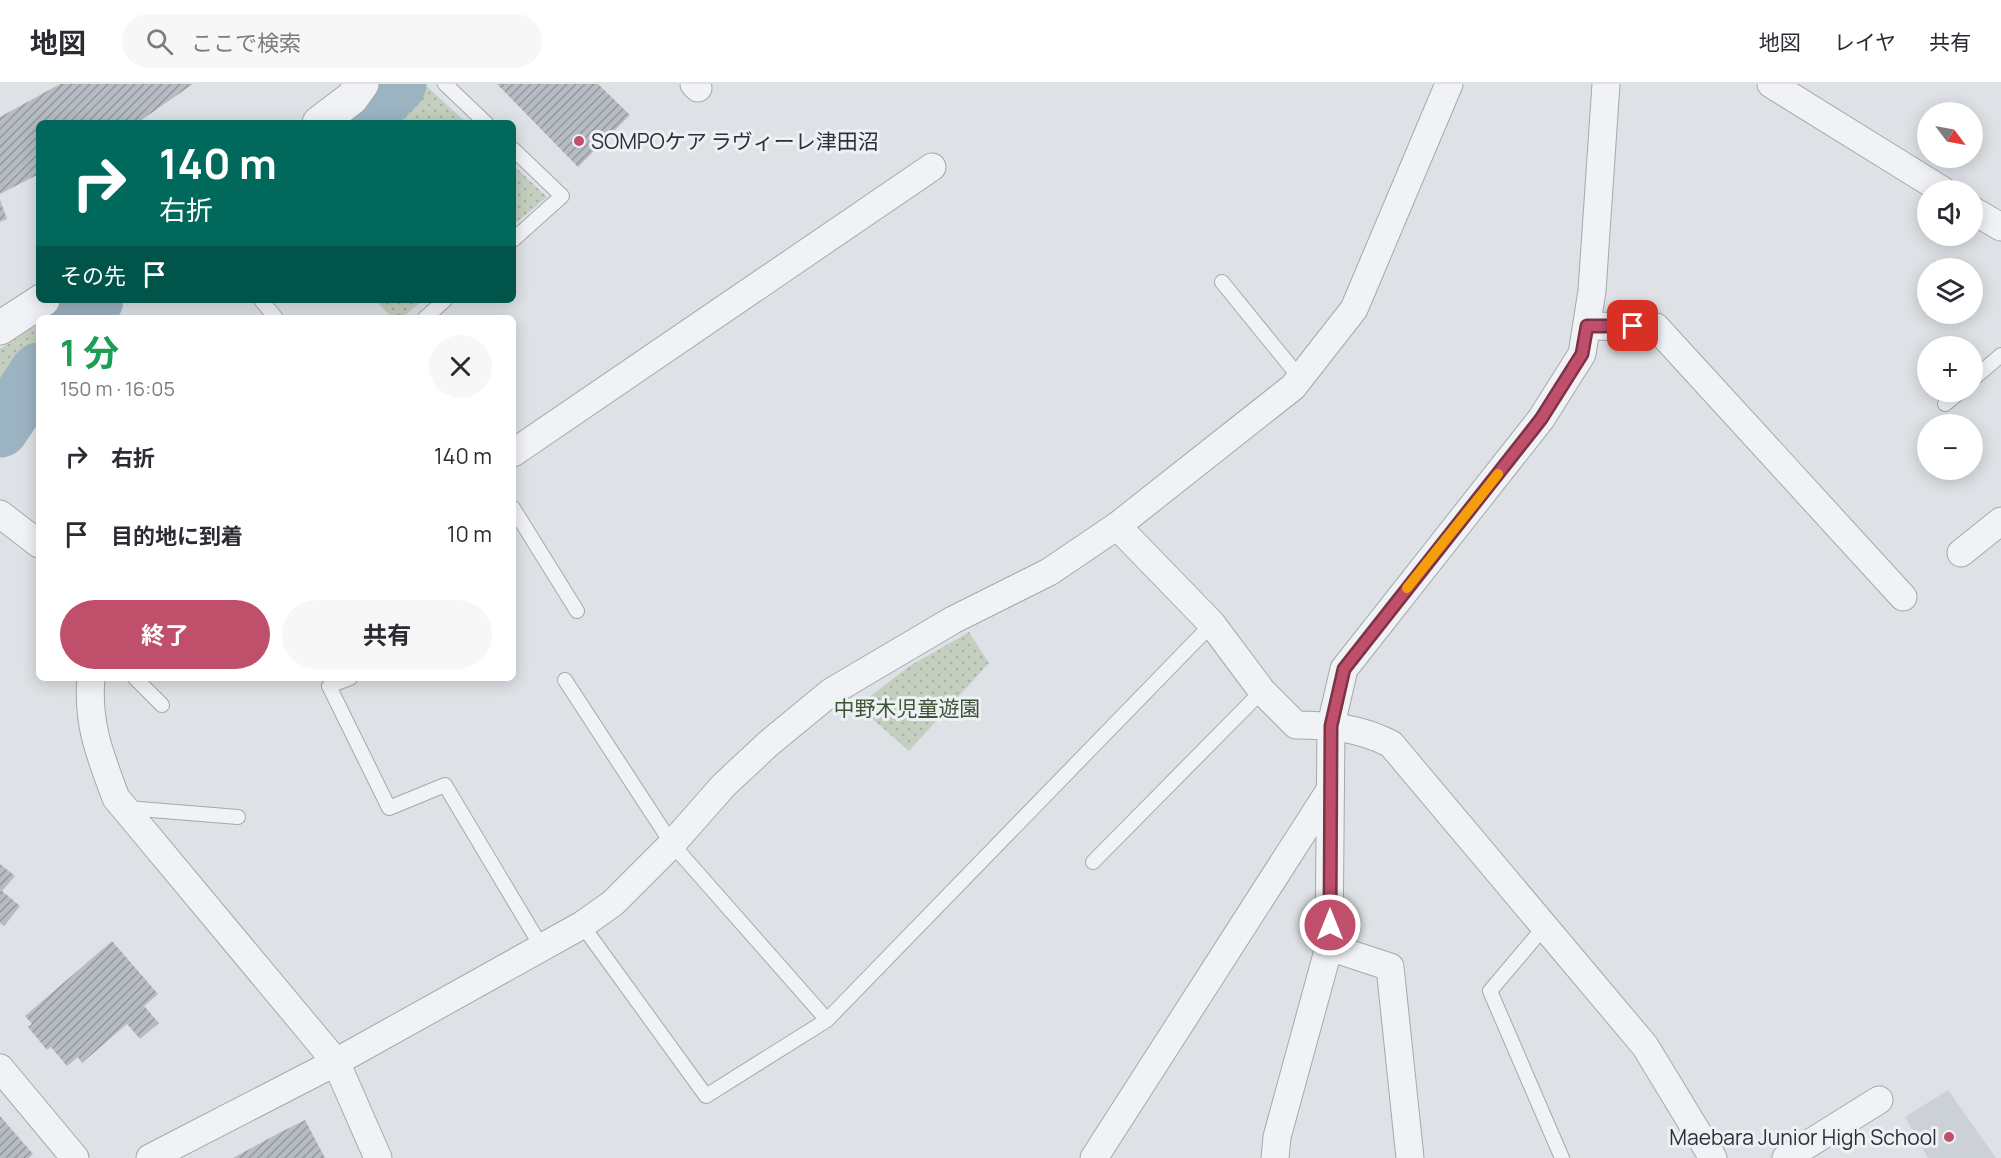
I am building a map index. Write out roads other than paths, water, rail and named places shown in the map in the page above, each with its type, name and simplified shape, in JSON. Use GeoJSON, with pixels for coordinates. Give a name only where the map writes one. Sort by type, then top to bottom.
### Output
{"type":"FeatureCollection","features":[{"type":"Feature","properties":{"kind":"street"},"geometry":{"type":"LineString","coordinates":[[323,120],[352,98],[362,84]]}},
{"type":"Feature","properties":{"kind":"street"},"geometry":{"type":"LineString","coordinates":[[150,1158],[336,1062],[582,925],[613,903],[672,844],[724,785],[769,743],[831,692],[952,620],[1049,572],[1117,526],[1293,387],[1354,309],[1449,84]]}},
{"type":"Feature","properties":{"kind":"street"},"geometry":{"type":"LineString","coordinates":[[1275,1158],[1277,1137],[1329,947],[1331,726],[1344,669],[1541,419],[1582,354],[1592,291],[1606,84]]}},
{"type":"Feature","properties":{"kind":"street"},"geometry":{"type":"LineString","coordinates":[[1771,84],[1926,180]]}},
{"type":"Feature","properties":{"kind":"street"},"geometry":{"type":"LineString","coordinates":[[516,451],[932,167]]}},
{"type":"Feature","properties":{"kind":"street"},"geometry":{"type":"LineString","coordinates":[[1983,216],[2001,227]]}},
{"type":"Feature","properties":{"kind":"street"},"geometry":{"type":"LineString","coordinates":[[0,328],[39,303]]}},
{"type":"Feature","properties":{"kind":"street"},"geometry":{"type":"LineString","coordinates":[[1587,326],[1656,327],[1903,597]]}},
{"type":"Feature","properties":{"kind":"street"},"geometry":{"type":"LineString","coordinates":[[0,514],[36,542]]}},
{"type":"Feature","properties":{"kind":"street"},"geometry":{"type":"LineString","coordinates":[[1960,553],[2001,521]]}},
{"type":"Feature","properties":{"kind":"street"},"geometry":{"type":"LineString","coordinates":[[1117,526],[1212,624],[1262,691],[1296,725],[1331,726],[1371,733],[1391,744],[1645,1046],[1713,1158]]}},
{"type":"Feature","properties":{"kind":"street"},"geometry":{"type":"LineString","coordinates":[[91,681],[89,705],[96,745],[117,798],[336,1062],[378,1158]]}},
{"type":"Feature","properties":{"kind":"street"},"geometry":{"type":"LineString","coordinates":[[1094,1158],[1330,790]]}},
{"type":"Feature","properties":{"kind":"street"},"geometry":{"type":"LineString","coordinates":[[1329,947],[1390,966],[1410,1158]]}},
{"type":"Feature","properties":{"kind":"street"},"geometry":{"type":"LineString","coordinates":[[0,1068],[75,1158]]}},
{"type":"Feature","properties":{"kind":"street"},"geometry":{"type":"LineString","coordinates":[[1786,1158],[1879,1100]]}},
{"type":"Feature","properties":{"kind":"lane"},"geometry":{"type":"LineString","coordinates":[[446,84],[483,120]]}},
{"type":"Feature","properties":{"kind":"lane"},"geometry":{"type":"LineString","coordinates":[[516,152],[562,196],[516,237]]}},
{"type":"Feature","properties":{"kind":"lane"},"geometry":{"type":"LineString","coordinates":[[1222,282],[1300,378]]}},
{"type":"Feature","properties":{"kind":"lane"},"geometry":{"type":"LineString","coordinates":[[264,303],[274,315]]}},
{"type":"Feature","properties":{"kind":"lane"},"geometry":{"type":"LineString","coordinates":[[428,315],[442,303]]}},
{"type":"Feature","properties":{"kind":"lane"},"geometry":{"type":"LineString","coordinates":[[1983,371],[2001,355]]}},
{"type":"Feature","properties":{"kind":"lane"},"geometry":{"type":"LineString","coordinates":[[516,513],[577,611]]}},
{"type":"Feature","properties":{"kind":"lane"},"geometry":{"type":"LineString","coordinates":[[582,925],[706,1096],[827,1020],[1212,624]]}},
{"type":"Feature","properties":{"kind":"lane"},"geometry":{"type":"LineString","coordinates":[[565,680],[672,844],[827,1020]]}},
{"type":"Feature","properties":{"kind":"lane"},"geometry":{"type":"LineString","coordinates":[[138,681],[162,705]]}},
{"type":"Feature","properties":{"kind":"lane"},"geometry":{"type":"LineString","coordinates":[[342,681],[329,686],[389,808],[445,785],[541,946]]}},
{"type":"Feature","properties":{"kind":"lane"},"geometry":{"type":"LineString","coordinates":[[1093,862],[1262,691]]}},
{"type":"Feature","properties":{"kind":"lane"},"geometry":{"type":"LineString","coordinates":[[125,808],[238,817]]}},
{"type":"Feature","properties":{"kind":"lane"},"geometry":{"type":"LineString","coordinates":[[1545,926],[1490,991],[1562,1158]]}},
{"type":"Feature","properties":{"kind":"waterway"},"geometry":{"type":"LineString","coordinates":[[362,120],[398,84]]}},
{"type":"Feature","properties":{"kind":"waterway"},"geometry":{"type":"LineString","coordinates":[[76,315],[79,310],[90,303]]}},
{"type":"Feature","properties":{"kind":"waterway"},"geometry":{"type":"LineString","coordinates":[[0,429],[36,375]]}},
{"type":"Feature","properties":{"kind":"place","name":"SOMPOケア ラヴィーレ津田沼"},"geometry":{"type":"Point","coordinates":[579,141]}},
{"type":"Feature","properties":{"kind":"place","name":"Maebara Junior High School"},"geometry":{"type":"Point","coordinates":[1949,1137]}},
{"type":"Feature","properties":{"kind":"park label","name":"中野木児童遊園"},"geometry":{"type":"Point","coordinates":[907,708]}}]}
